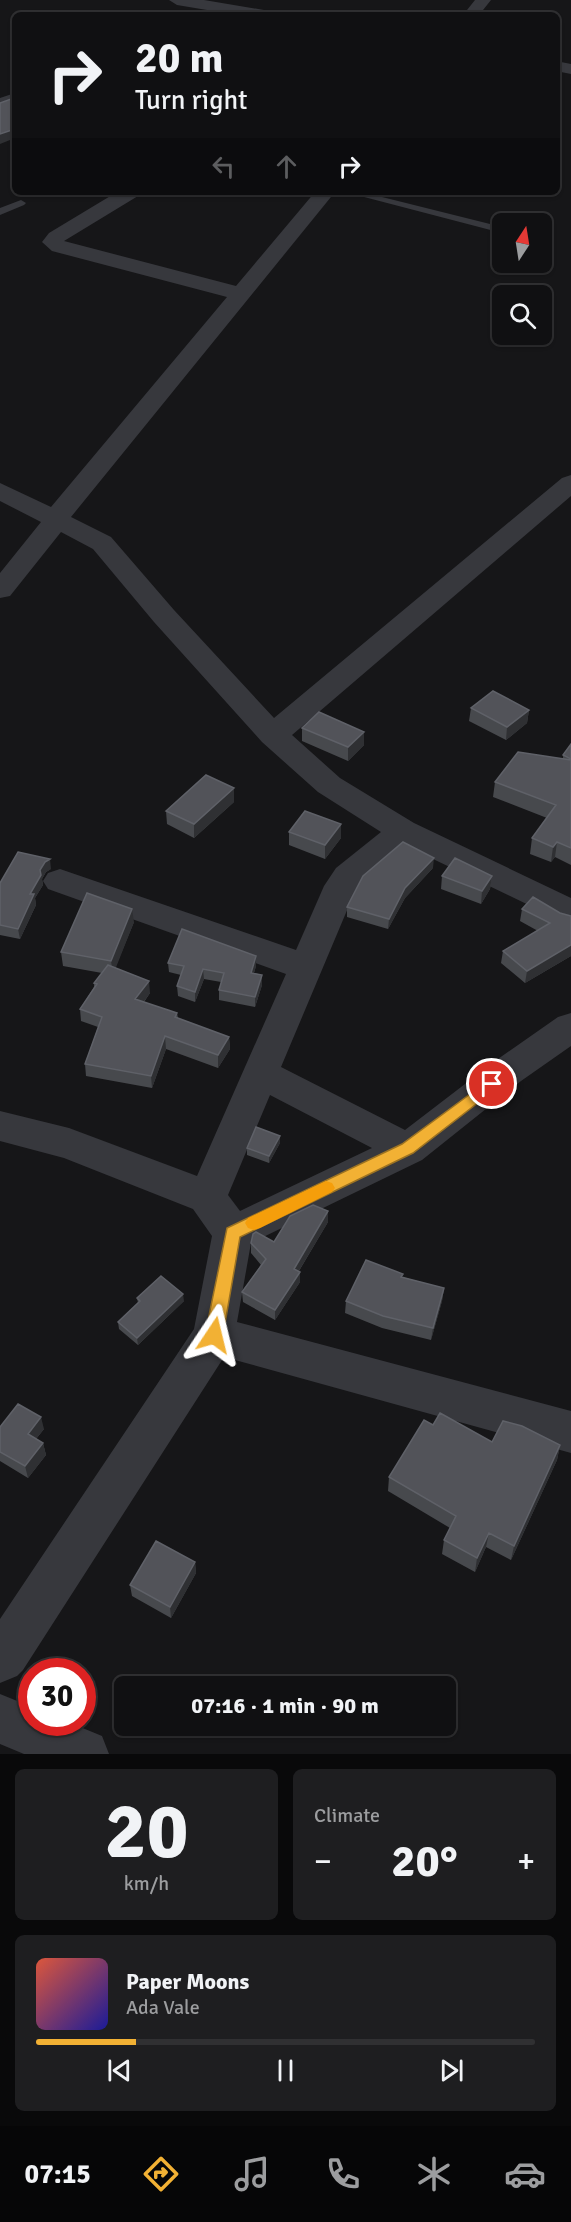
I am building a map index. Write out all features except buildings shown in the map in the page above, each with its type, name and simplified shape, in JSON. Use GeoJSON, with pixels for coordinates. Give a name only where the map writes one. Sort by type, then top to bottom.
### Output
{"type":"FeatureCollection","features":[{"type":"Feature","properties":{"kind":"street"},"geometry":{"type":"LineString","coordinates":[[177,0],[248,12]]}},
{"type":"Feature","properties":{"kind":"street"},"geometry":{"type":"LineString","coordinates":[[473,12],[483,0]]}},
{"type":"Feature","properties":{"kind":"street"},"geometry":{"type":"LineString","coordinates":[[195,12],[210,5]]}},
{"type":"Feature","properties":{"kind":"street"},"geometry":{"type":"LineString","coordinates":[[125,195],[56,237],[52,242],[59,247],[241,294]]}},
{"type":"Feature","properties":{"kind":"street"},"geometry":{"type":"LineString","coordinates":[[0,590],[49,531],[56,518],[323,195]]}},
{"type":"Feature","properties":{"kind":"street"},"geometry":{"type":"LineString","coordinates":[[273,735],[571,483]]}},
{"type":"Feature","properties":{"kind":"street"},"geometry":{"type":"LineString","coordinates":[[0,491],[102,543],[199,656],[273,735],[329,785],[404,831],[551,902],[571,914]]}},
{"type":"Feature","properties":{"kind":"street"},"geometry":{"type":"LineString","coordinates":[[207,1197],[341,886],[356,870],[404,831]]}},
{"type":"Feature","properties":{"kind":"street"},"geometry":{"type":"LineString","coordinates":[[60,881],[306,967]]}},
{"type":"Feature","properties":{"kind":"street"},"geometry":{"type":"LineString","coordinates":[[233,1233],[408,1149],[508,1071],[571,1027]]}},
{"type":"Feature","properties":{"kind":"street"},"geometry":{"type":"LineString","coordinates":[[260,1073],[408,1149]]}},
{"type":"Feature","properties":{"kind":"street"},"geometry":{"type":"LineString","coordinates":[[0,1126],[69,1144],[207,1197],[233,1233],[214,1335],[0,1659]]}},
{"type":"Feature","properties":{"kind":"street"},"geometry":{"type":"LineString","coordinates":[[214,1335],[571,1432]]}},
{"type":"Feature","properties":{"kind":"street"},"geometry":{"type":"LineString","coordinates":[[0,1719],[84,1754]]}},
{"type":"Feature","properties":{"kind":"lane"},"geometry":{"type":"LineString","coordinates":[[362,195],[492,228]]}},
{"type":"Feature","properties":{"kind":"lane"},"geometry":{"type":"LineString","coordinates":[[0,212],[21,202]]}},
{"type":"Feature","properties":{"kind":"slow traffic"},"geometry":{"type":"LineString","coordinates":[[254,1223],[326,1188]]}},
{"type":"Feature","properties":{"kind":"route"},"geometry":{"type":"LineString","coordinates":[[214,1335],[233,1233],[408,1149],[492,1084]]}}]}
